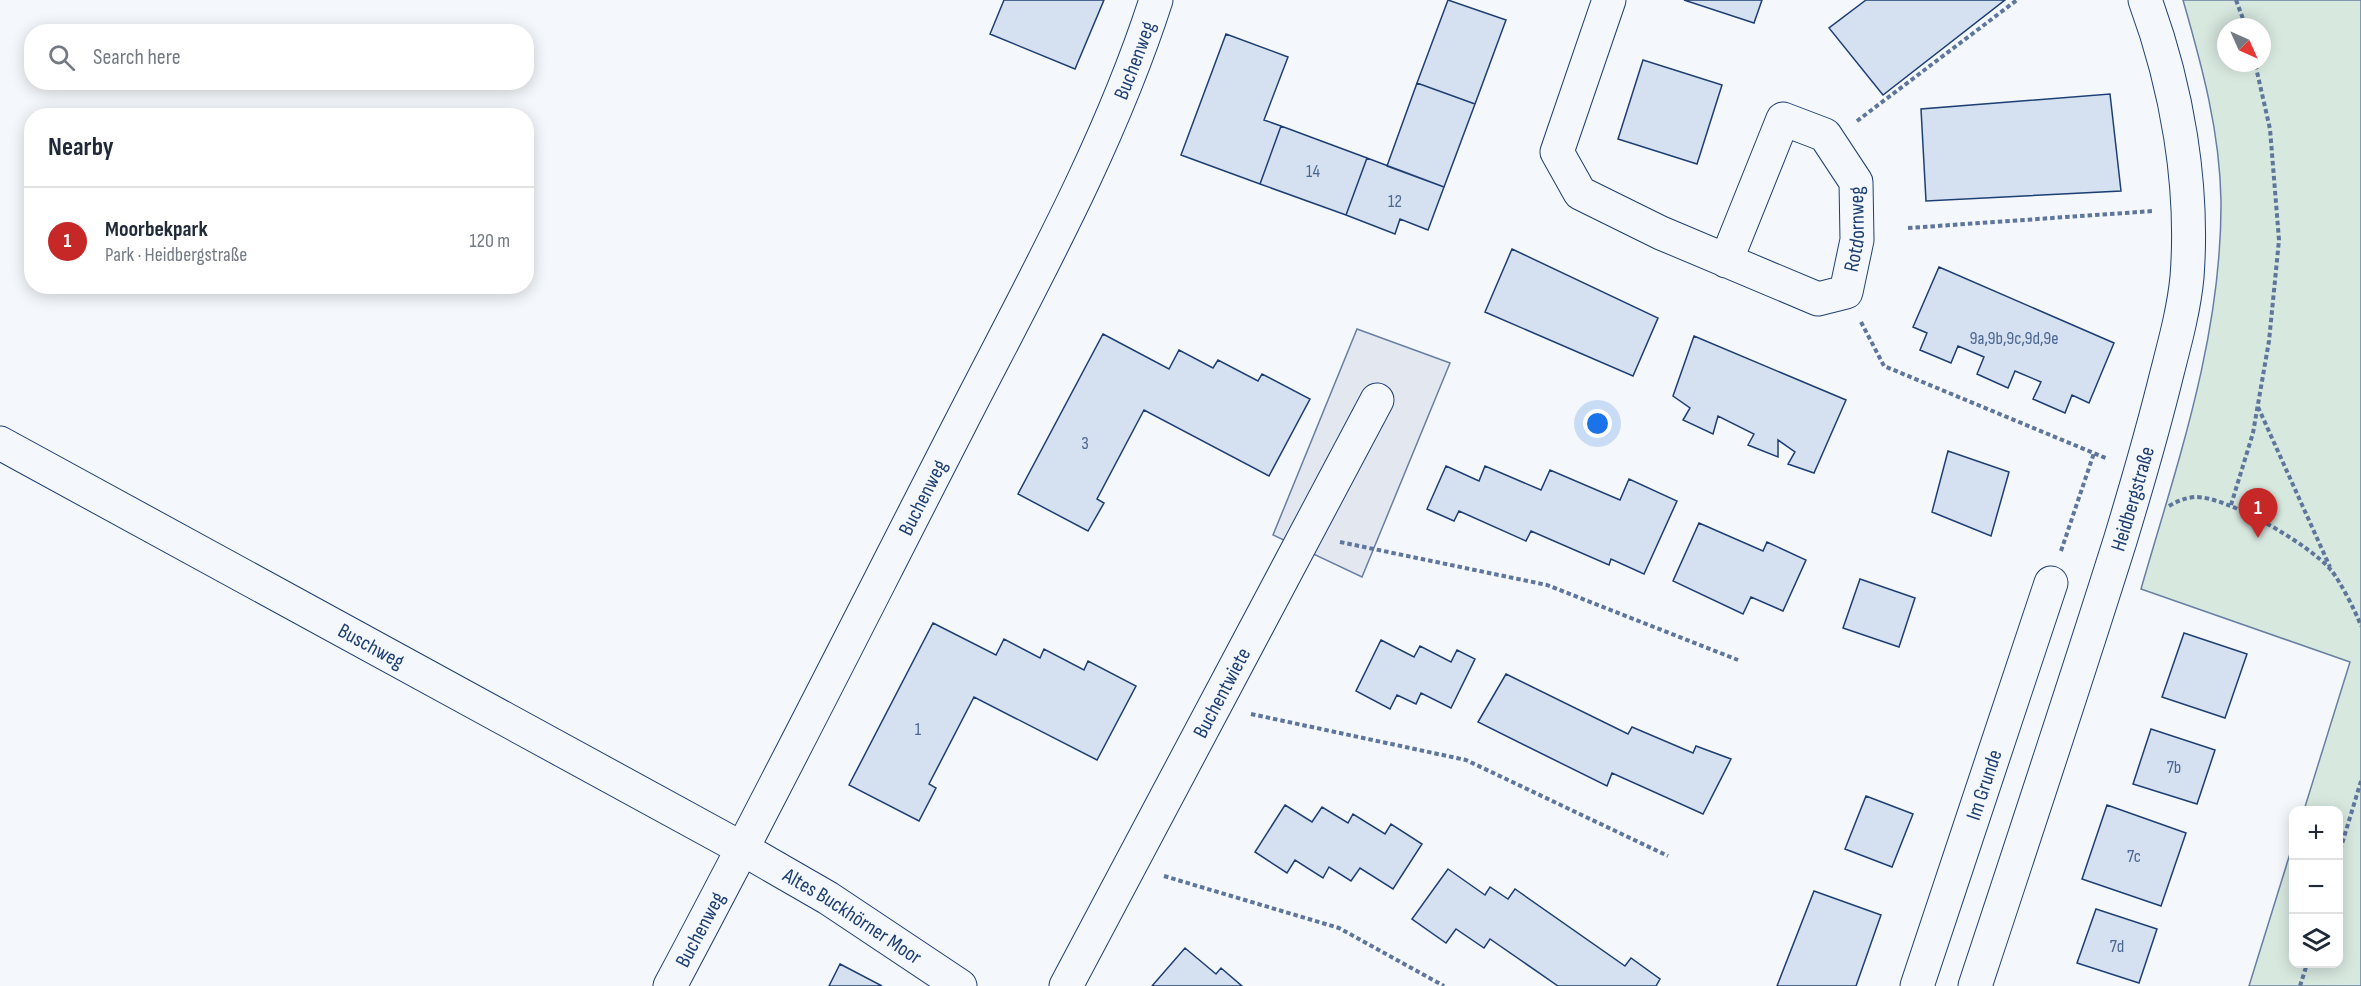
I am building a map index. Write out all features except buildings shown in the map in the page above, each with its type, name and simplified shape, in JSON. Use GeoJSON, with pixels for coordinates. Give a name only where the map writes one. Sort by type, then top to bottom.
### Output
{"type":"FeatureCollection","features":[{"type":"Feature","properties":{"kind":"street","name":"Buchenweg"},"geometry":{"type":"LineString","coordinates":[[670,986],[743,849],[1072,205],[1137,58],[1156,0]]}},
{"type":"Feature","properties":{"kind":"street","name":"Rotdornweg"},"geometry":{"type":"LineString","coordinates":[[1609,0],[1557,152],[1580,193],[1661,233],[1726,261],[1818,299],[1845,292],[1857,240],[1856,182],[1825,135],[1783,119],[1726,261]]}},
{"type":"Feature","properties":{"kind":"street","name":"Heidbergstraße"},"geometry":{"type":"LineString","coordinates":[[1975,986],[2141,473],[2174,346],[2187,278],[2187,208],[2180,135],[2160,47],[2145,0]]}},
{"type":"Feature","properties":{"kind":"street","name":"Buchentwiete"},"geometry":{"type":"LineString","coordinates":[[1066,986],[1377,400]]}},
{"type":"Feature","properties":{"kind":"street","name":"Buschweg"},"geometry":{"type":"LineString","coordinates":[[0,443],[743,849]]}},
{"type":"Feature","properties":{"kind":"street","name":"Im Grunde"},"geometry":{"type":"LineString","coordinates":[[1917,986],[2051,583]]}},
{"type":"Feature","properties":{"kind":"street","name":"Altes Buckhörner Moor"},"geometry":{"type":"LineString","coordinates":[[743,849],[828,898],[960,986]]}},
{"type":"Feature","properties":{"kind":"path"},"geometry":{"type":"LineString","coordinates":[[1829,142],[2017,0]]}},
{"type":"Feature","properties":{"kind":"path"},"geometry":{"type":"LineString","coordinates":[[2236,0],[2243,18]]}},
{"type":"Feature","properties":{"kind":"path"},"geometry":{"type":"LineString","coordinates":[[2231,505],[2253,433],[2270,341],[2279,240],[2270,129],[2257,72]]}},
{"type":"Feature","properties":{"kind":"path"},"geometry":{"type":"LineString","coordinates":[[1908,228],[2187,208]]}},
{"type":"Feature","properties":{"kind":"path"},"geometry":{"type":"LineString","coordinates":[[1845,292],[1884,366],[2141,473]]}},
{"type":"Feature","properties":{"kind":"path"},"geometry":{"type":"LineString","coordinates":[[2258,406],[2331,569],[2361,626]]}},
{"type":"Feature","properties":{"kind":"path"},"geometry":{"type":"LineString","coordinates":[[2051,583],[2094,453]]}},
{"type":"Feature","properties":{"kind":"path"},"geometry":{"type":"LineString","coordinates":[[2126,523],[2155,531],[2167,507],[2188,498],[2210,499],[2231,505],[2290,537],[2331,569]]}},
{"type":"Feature","properties":{"kind":"path"},"geometry":{"type":"LineString","coordinates":[[1305,535],[1547,585],[1738,660]]}},
{"type":"Feature","properties":{"kind":"path"},"geometry":{"type":"LineString","coordinates":[[1215,706],[1466,760],[1668,855]]}},
{"type":"Feature","properties":{"kind":"path"},"geometry":{"type":"LineString","coordinates":[[2343,841],[2361,782]]}},
{"type":"Feature","properties":{"kind":"path"},"geometry":{"type":"LineString","coordinates":[[1130,865],[1339,928],[1444,986]]}},
{"type":"Feature","properties":{"kind":"path"},"geometry":{"type":"LineString","coordinates":[[2300,986],[2305,968]]}},
{"type":"Feature","properties":{"kind":"shaded area"},"geometry":{"type":"Polygon","coordinates":[[[2183,0],[2361,0],[2361,986],[2249,986],[2289,857],[2289,968],[2343,968],[2343,806],[2305,806],[2350,662],[2141,589],[2183,445],[2206,349],[2214,300],[2219,251],[2220,175],[2214,124],[2183,0]]]}},
{"type":"Feature","properties":{"kind":"shaded area"},"geometry":{"type":"Polygon","coordinates":[[[1357,329],[1450,363],[1362,577],[1273,535],[1357,329]]]}},
{"type":"Feature","properties":{"kind":"place","name":"Moorbekpark"},"geometry":{"type":"Point","coordinates":[2258,538]}}]}
